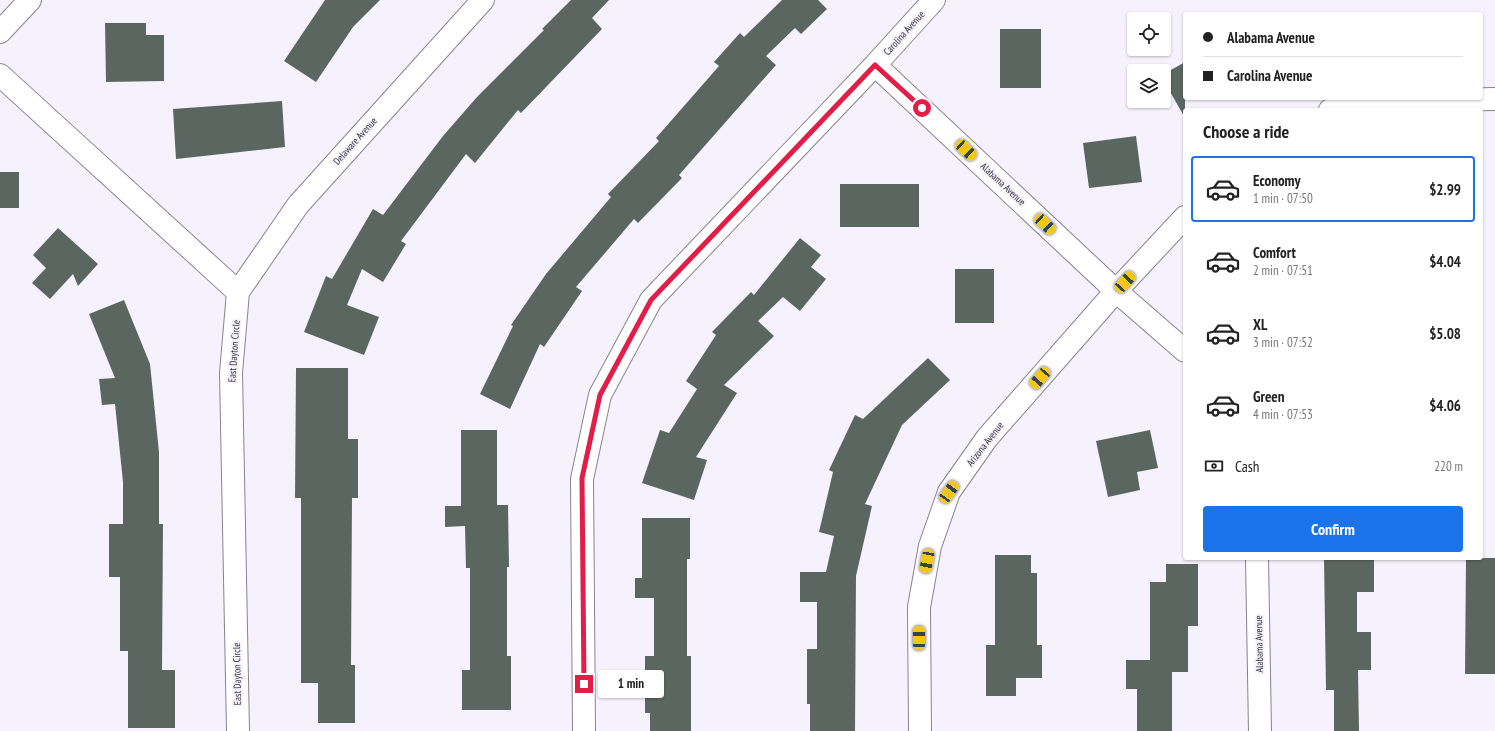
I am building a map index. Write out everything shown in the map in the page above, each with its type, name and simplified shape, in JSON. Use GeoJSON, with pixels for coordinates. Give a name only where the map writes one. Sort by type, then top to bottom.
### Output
{"type":"FeatureCollection","features":[{"type":"Feature","properties":{"kind":"street"},"geometry":{"type":"LineString","coordinates":[[0,32],[30,0]]}},
{"type":"Feature","properties":{"kind":"street","name":"Delaware Avenue"},"geometry":{"type":"LineString","coordinates":[[238,292],[298,205],[483,0]]}},
{"type":"Feature","properties":{"kind":"street","name":"Carolina Avenue"},"geometry":{"type":"LineString","coordinates":[[584,731],[582,478],[600,395],[651,300],[875,65],[934,0]]}},
{"type":"Feature","properties":{"kind":"street","name":"Alabama Avenue"},"geometry":{"type":"LineString","coordinates":[[875,65],[1116,291],[1183,349]]}},
{"type":"Feature","properties":{"kind":"street"},"geometry":{"type":"LineString","coordinates":[[0,76],[238,292]]}},
{"type":"Feature","properties":{"kind":"street"},"geometry":{"type":"LineString","coordinates":[[1483,99],[1495,99]]}},
{"type":"Feature","properties":{"kind":"street"},"geometry":{"type":"LineString","coordinates":[[1343,108],[1387,101],[1441,100]]}},
{"type":"Feature","properties":{"kind":"street","name":"Arizona Avenue"},"geometry":{"type":"LineString","coordinates":[[920,731],[919,607],[930,546],[949,492],[987,438],[1116,291],[1183,219]]}},
{"type":"Feature","properties":{"kind":"street","name":"East Dayton Circle"},"geometry":{"type":"LineString","coordinates":[[238,292],[231,373],[238,731]]}},
{"type":"Feature","properties":{"kind":"street","name":"Alabama Avenue"},"geometry":{"type":"LineString","coordinates":[[1257,560],[1260,731]]}},
{"type":"Feature","properties":{"kind":"building"},"geometry":{"type":"Polygon","coordinates":[[[325,0],[380,0],[353,27],[316,82],[284,61],[325,0]]]}},
{"type":"Feature","properties":{"kind":"building"},"geometry":{"type":"Polygon","coordinates":[[[571,0],[609,0],[592,18],[602,29],[521,113],[518,110],[475,163],[466,154],[401,241],[406,244],[383,282],[362,269],[347,305],[379,317],[364,355],[304,332],[326,276],[332,279],[373,209],[383,215],[443,136],[477,97],[544,30],[542,29],[571,0]]]}},
{"type":"Feature","properties":{"kind":"building"},"geometry":{"type":"Polygon","coordinates":[[[782,0],[818,0],[827,9],[801,34],[795,28],[766,56],[776,65],[679,175],[682,178],[638,223],[634,219],[576,287],[582,291],[544,347],[540,344],[510,409],[480,394],[513,326],[511,325],[546,274],[611,197],[608,194],[659,141],[656,138],[719,66],[714,62],[740,33],[744,37],[782,0]]]}},
{"type":"Feature","properties":{"kind":"building"},"geometry":{"type":"Polygon","coordinates":[[[105,23],[146,23],[146,35],[164,35],[164,81],[106,82],[105,23]]]}},
{"type":"Feature","properties":{"kind":"building"},"geometry":{"type":"Polygon","coordinates":[[[1000,29],[1041,29],[1041,88],[1000,88],[1000,29]]]}},
{"type":"Feature","properties":{"kind":"building"},"geometry":{"type":"Polygon","coordinates":[[[1183,63],[1183,100],[1185,100],[1185,108],[1183,108],[1183,114],[1171,93],[1171,70],[1183,63]]]}},
{"type":"Feature","properties":{"kind":"building"},"geometry":{"type":"Polygon","coordinates":[[[282,101],[285,147],[176,159],[173,109],[282,101]]]}},
{"type":"Feature","properties":{"kind":"building"},"geometry":{"type":"Polygon","coordinates":[[[1136,136],[1142,182],[1089,188],[1083,143],[1136,136]]]}},
{"type":"Feature","properties":{"kind":"building"},"geometry":{"type":"Polygon","coordinates":[[[0,172],[19,172],[19,208],[0,208],[0,172]]]}},
{"type":"Feature","properties":{"kind":"building"},"geometry":{"type":"Polygon","coordinates":[[[840,184],[919,184],[919,227],[840,227],[840,184]]]}},
{"type":"Feature","properties":{"kind":"building"},"geometry":{"type":"Polygon","coordinates":[[[58,228],[98,264],[78,286],[73,274],[50,299],[32,283],[46,268],[33,255],[58,228]]]}},
{"type":"Feature","properties":{"kind":"building"},"geometry":{"type":"Polygon","coordinates":[[[800,238],[821,255],[811,267],[826,279],[800,311],[783,297],[758,321],[774,336],[724,385],[737,393],[696,457],[707,460],[694,500],[642,483],[660,430],[669,433],[697,389],[686,381],[716,335],[712,332],[751,292],[754,295],[800,238]]]}},
{"type":"Feature","properties":{"kind":"building"},"geometry":{"type":"Polygon","coordinates":[[[955,269],[994,269],[994,323],[955,323],[955,269]]]}},
{"type":"Feature","properties":{"kind":"building"},"geometry":{"type":"Polygon","coordinates":[[[124,300],[150,364],[159,452],[159,524],[163,524],[162,670],[175,670],[175,728],[128,728],[128,651],[120,651],[120,577],[109,577],[109,524],[123,524],[123,482],[115,404],[102,405],[99,379],[115,378],[89,314],[124,300]]]}},
{"type":"Feature","properties":{"kind":"building"},"geometry":{"type":"Polygon","coordinates":[[[928,358],[950,380],[902,425],[865,504],[872,506],[856,576],[855,731],[810,731],[810,704],[807,704],[807,649],[817,649],[817,602],[800,602],[800,572],[826,572],[834,536],[819,532],[833,472],[829,470],[855,415],[863,419],[928,358]]]}},
{"type":"Feature","properties":{"kind":"building"},"geometry":{"type":"Polygon","coordinates":[[[296,368],[348,368],[348,439],[358,439],[358,498],[352,498],[351,665],[355,665],[355,723],[318,723],[318,683],[301,683],[301,498],[295,498],[296,368]]]}},
{"type":"Feature","properties":{"kind":"building"},"geometry":{"type":"Polygon","coordinates":[[[461,430],[497,430],[497,505],[508,505],[509,567],[507,567],[507,656],[511,656],[511,710],[462,710],[462,670],[470,670],[470,568],[466,568],[465,526],[445,527],[445,506],[461,506],[461,430]]]}},
{"type":"Feature","properties":{"kind":"building"},"geometry":{"type":"Polygon","coordinates":[[[1150,430],[1158,468],[1137,472],[1140,490],[1108,497],[1096,441],[1150,430]]]}},
{"type":"Feature","properties":{"kind":"building"},"geometry":{"type":"Polygon","coordinates":[[[642,518],[690,518],[690,559],[687,559],[687,656],[691,656],[691,731],[650,731],[650,713],[645,713],[645,656],[654,656],[654,598],[635,598],[635,578],[642,578],[642,518]]]}},
{"type":"Feature","properties":{"kind":"building"},"geometry":{"type":"Polygon","coordinates":[[[995,555],[1031,555],[1031,573],[1037,573],[1037,645],[1042,645],[1042,678],[1016,678],[1016,696],[986,696],[986,645],[995,645],[995,555]]]}},
{"type":"Feature","properties":{"kind":"building"},"geometry":{"type":"Polygon","coordinates":[[[1495,558],[1495,674],[1465,674],[1466,560],[1495,558]]]}},
{"type":"Feature","properties":{"kind":"building"},"geometry":{"type":"Polygon","coordinates":[[[1324,560],[1374,560],[1374,592],[1357,592],[1357,632],[1371,632],[1371,670],[1358,670],[1359,731],[1334,731],[1334,690],[1326,690],[1324,560]]]}},
{"type":"Feature","properties":{"kind":"building"},"geometry":{"type":"Polygon","coordinates":[[[1166,564],[1198,564],[1198,626],[1188,626],[1188,672],[1172,672],[1172,731],[1137,731],[1137,689],[1126,689],[1126,660],[1150,660],[1150,582],[1166,582],[1166,564]]]}},
{"type":"Feature","properties":{"kind":"route"},"geometry":{"type":"LineString","coordinates":[[584,684],[582,478],[600,395],[651,300],[875,65],[922,108]]}}]}
